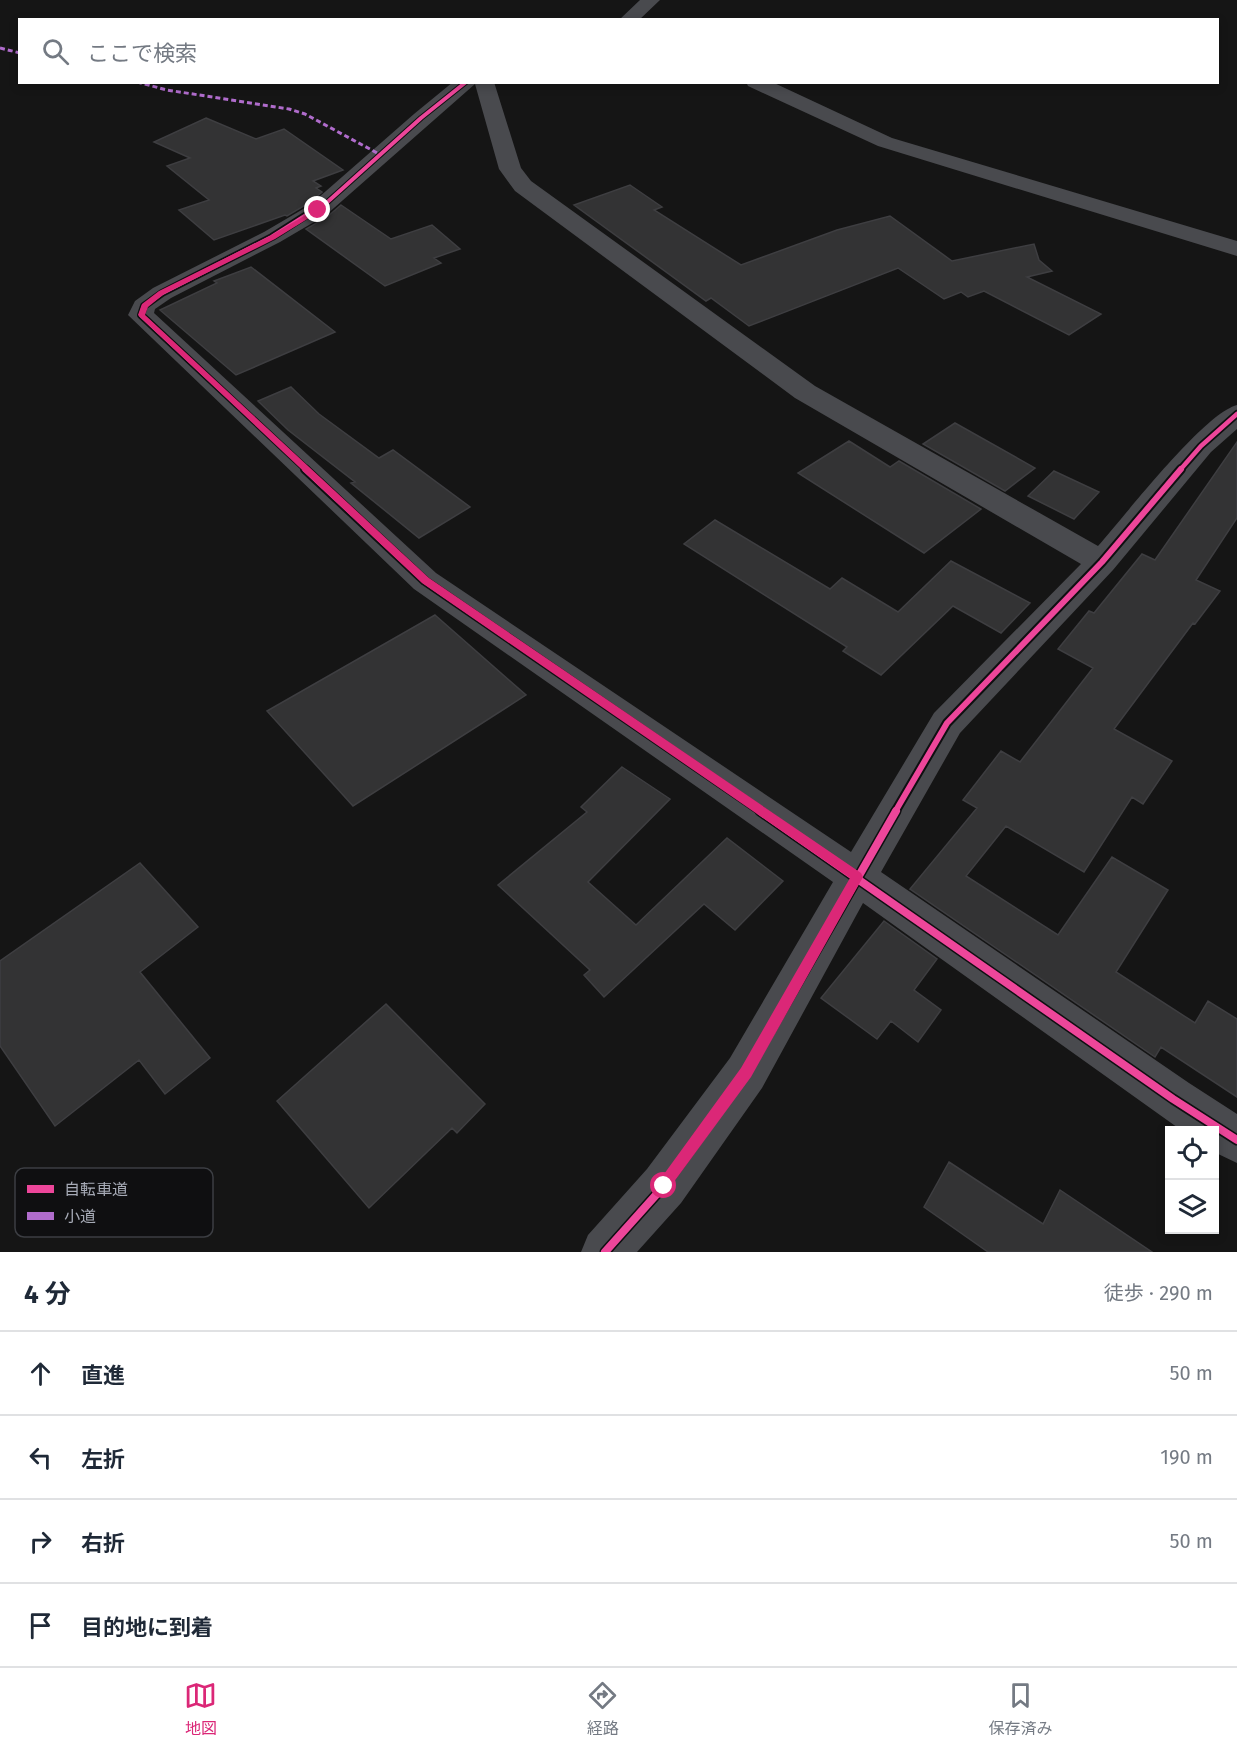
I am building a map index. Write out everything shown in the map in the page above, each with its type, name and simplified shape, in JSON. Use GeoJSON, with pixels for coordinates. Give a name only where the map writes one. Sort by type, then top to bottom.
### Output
{"type":"FeatureCollection","features":[{"type":"Feature","properties":{"kind":"street"},"geometry":{"type":"LineString","coordinates":[[630,18],[651,0]]}},
{"type":"Feature","properties":{"kind":"street"},"geometry":{"type":"LineString","coordinates":[[464,84],[421,118],[318,210],[272,237],[162,293],[144,306],[141,315],[425,581],[857,877],[1173,1099],[1237,1140]]}},
{"type":"Feature","properties":{"kind":"street"},"geometry":{"type":"LineString","coordinates":[[485,84],[510,169],[523,186],[805,392],[1102,562]]}},
{"type":"Feature","properties":{"kind":"street"},"geometry":{"type":"LineString","coordinates":[[759,84],[885,142],[1237,249]]}},
{"type":"Feature","properties":{"kind":"street"},"geometry":{"type":"LineString","coordinates":[[605,1252],[664,1186],[746,1073],[947,723],[1102,562],[1201,446],[1237,414]]}},
{"type":"Feature","properties":{"kind":"building"},"geometry":{"type":"Polygon","coordinates":[[[206,118],[256,139],[284,129],[343,170],[313,181],[321,186],[316,188],[322,192],[287,216],[214,240],[179,210],[209,200],[167,166],[190,158],[154,142],[206,118]]]}},
{"type":"Feature","properties":{"kind":"building"},"geometry":{"type":"Polygon","coordinates":[[[630,185],[662,207],[654,210],[741,265],[837,230],[890,216],[952,261],[1034,244],[1039,260],[1052,271],[1027,277],[1101,314],[1069,335],[984,291],[968,297],[961,292],[944,299],[898,268],[749,326],[711,298],[706,301],[574,205],[630,185]]]}},
{"type":"Feature","properties":{"kind":"building"},"geometry":{"type":"Polygon","coordinates":[[[341,205],[391,239],[432,225],[460,249],[434,258],[441,263],[385,286],[306,229],[327,217],[341,205]]]}},
{"type":"Feature","properties":{"kind":"building"},"geometry":{"type":"Polygon","coordinates":[[[251,267],[335,332],[236,375],[160,310],[217,283],[214,281],[251,267]]]}},
{"type":"Feature","properties":{"kind":"building"},"geometry":{"type":"Polygon","coordinates":[[[291,387],[319,414],[379,458],[393,450],[470,507],[419,538],[351,483],[355,482],[288,430],[258,401],[291,387]]]}},
{"type":"Feature","properties":{"kind":"building"},"geometry":{"type":"Polygon","coordinates":[[[955,423],[1035,468],[1005,491],[923,444],[955,423]]]}},
{"type":"Feature","properties":{"kind":"building"},"geometry":{"type":"Polygon","coordinates":[[[849,441],[890,467],[899,461],[981,509],[924,553],[798,473],[849,441]]]}},
{"type":"Feature","properties":{"kind":"building"},"geometry":{"type":"Polygon","coordinates":[[[1237,442],[1237,518],[1196,580],[1220,591],[1195,624],[1193,623],[1114,729],[1172,761],[1143,804],[1132,797],[1084,872],[1006,826],[966,876],[1058,935],[1112,857],[1168,890],[1116,972],[1195,1023],[1208,1001],[1237,1019],[1237,1097],[1161,1047],[1155,1057],[910,889],[977,808],[963,800],[1001,751],[1020,762],[1093,668],[1058,649],[1089,611],[1094,613],[1142,554],[1155,560],[1237,442]]]}},
{"type":"Feature","properties":{"kind":"building"},"geometry":{"type":"Polygon","coordinates":[[[1054,471],[1099,492],[1074,519],[1028,496],[1054,471]]]}},
{"type":"Feature","properties":{"kind":"building"},"geometry":{"type":"Polygon","coordinates":[[[715,520],[830,589],[842,578],[898,612],[951,561],[1030,603],[1001,633],[953,606],[881,675],[843,651],[847,647],[684,544],[715,520]]]}},
{"type":"Feature","properties":{"kind":"building"},"geometry":{"type":"Polygon","coordinates":[[[435,615],[526,695],[353,806],[267,711],[435,615]]]}},
{"type":"Feature","properties":{"kind":"building"},"geometry":{"type":"Polygon","coordinates":[[[622,767],[670,799],[588,882],[636,925],[727,838],[783,881],[735,930],[704,904],[604,997],[584,975],[590,970],[498,885],[587,812],[581,807],[622,767]]]}},
{"type":"Feature","properties":{"kind":"building"},"geometry":{"type":"Polygon","coordinates":[[[140,863],[198,927],[140,972],[210,1058],[165,1094],[139,1060],[55,1126],[0,1046],[0,961],[140,863]]]}},
{"type":"Feature","properties":{"kind":"building"},"geometry":{"type":"Polygon","coordinates":[[[884,921],[937,959],[914,990],[941,1010],[918,1042],[891,1021],[877,1039],[821,998],[884,921]]]}},
{"type":"Feature","properties":{"kind":"building"},"geometry":{"type":"Polygon","coordinates":[[[386,1004],[485,1104],[457,1133],[452,1128],[369,1208],[277,1101],[386,1004]]]}},
{"type":"Feature","properties":{"kind":"building"},"geometry":{"type":"Polygon","coordinates":[[[949,1162],[1043,1224],[1060,1190],[1152,1252],[988,1252],[924,1207],[949,1162]]]}},
{"type":"Feature","properties":{"kind":"marked path"},"geometry":{"type":"LineString","coordinates":[[0,48],[18,52]]}},
{"type":"Feature","properties":{"kind":"marked path"},"geometry":{"type":"LineString","coordinates":[[144,84],[167,90],[289,109],[305,114],[379,154]]}},
{"type":"Feature","properties":{"kind":"cycle path"},"geometry":{"type":"LineString","coordinates":[[464,84],[421,118],[318,210],[272,237],[162,293],[144,306],[141,315],[425,581],[857,877],[1173,1099],[1237,1140]]}},
{"type":"Feature","properties":{"kind":"cycle path"},"geometry":{"type":"LineString","coordinates":[[605,1252],[664,1186],[746,1073],[947,723],[1102,562],[1201,446],[1237,414]]}},
{"type":"Feature","properties":{"kind":"route"},"geometry":{"type":"LineString","coordinates":[[318,210],[272,237],[162,293],[144,306],[141,315],[425,581],[857,877],[746,1073],[664,1186]]}}]}
